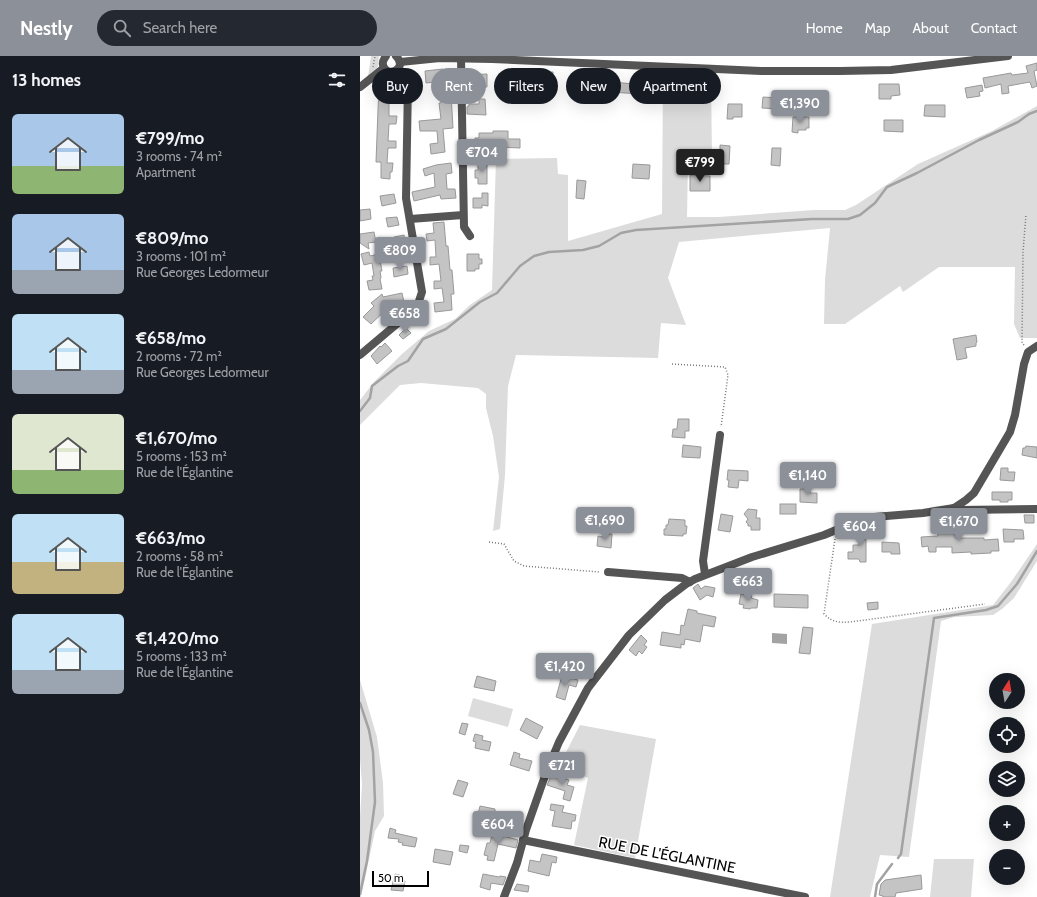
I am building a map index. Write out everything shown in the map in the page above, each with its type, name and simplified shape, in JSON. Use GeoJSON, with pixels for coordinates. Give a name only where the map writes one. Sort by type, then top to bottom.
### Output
{"type":"FeatureCollection","features":[{"type":"Feature","properties":{"kind":"street"},"geometry":{"type":"LineString","coordinates":[[384,68],[383,61],[386,56]]}},
{"type":"Feature","properties":{"kind":"street"},"geometry":{"type":"LineString","coordinates":[[360,356],[417,307],[422,292],[406,198],[408,83],[398,62],[440,58],[461,58],[761,71],[840,71],[891,70],[946,60],[1008,56]]}},
{"type":"Feature","properties":{"kind":"street"},"geometry":{"type":"LineString","coordinates":[[461,58],[464,227],[470,236]]}},
{"type":"Feature","properties":{"kind":"street"},"geometry":{"type":"LineString","coordinates":[[360,87],[372,78]]}},
{"type":"Feature","properties":{"kind":"street"},"geometry":{"type":"LineString","coordinates":[[410,219],[464,215]]}},
{"type":"Feature","properties":{"kind":"street"},"geometry":{"type":"LineString","coordinates":[[504,897],[517,864],[523,840],[546,773],[559,742],[588,688],[629,635],[665,600],[690,582],[705,574],[874,517],[924,513],[954,508],[966,500],[974,493],[1010,432],[1015,415],[1024,364],[1028,352],[1037,346]]}},
{"type":"Feature","properties":{"kind":"street"},"geometry":{"type":"LineString","coordinates":[[705,574],[703,561],[720,435]]}},
{"type":"Feature","properties":{"kind":"street"},"geometry":{"type":"LineString","coordinates":[[954,508],[961,510],[1037,509]]}},
{"type":"Feature","properties":{"kind":"street"},"geometry":{"type":"LineString","coordinates":[[608,572],[682,578],[690,582]]}},
{"type":"Feature","properties":{"kind":"street","name":"RUE DE L'ÉGLANTINE"},"geometry":{"type":"LineString","coordinates":[[523,840],[805,897]]}},
{"type":"Feature","properties":{"kind":"path"},"geometry":{"type":"LineString","coordinates":[[1026,214],[1023,252],[1022,343],[1028,352]]}},
{"type":"Feature","properties":{"kind":"path"},"geometry":{"type":"LineString","coordinates":[[672,364],[725,367],[728,375],[720,435]]}},
{"type":"Feature","properties":{"kind":"path"},"geometry":{"type":"LineString","coordinates":[[836,530],[824,614],[838,623],[985,604]]}},
{"type":"Feature","properties":{"kind":"path"},"geometry":{"type":"LineString","coordinates":[[489,542],[504,544],[514,561],[524,566],[608,572]]}},
{"type":"Feature","properties":{"kind":"shaded area"},"geometry":{"type":"Polygon","coordinates":[[[371,56],[379,56],[376,68],[372,68],[372,73],[368,77],[371,56]]]}},
{"type":"Feature","properties":{"kind":"shaded area"},"geometry":{"type":"Polygon","coordinates":[[[663,104],[711,104],[712,159],[688,160],[687,217],[719,217],[814,210],[845,210],[856,205],[918,164],[992,131],[1037,106],[1037,338],[1020,338],[1014,324],[1015,267],[939,267],[903,292],[900,286],[845,324],[824,324],[825,280],[830,228],[679,242],[668,278],[686,325],[661,323],[658,358],[516,355],[508,386],[505,475],[500,529],[493,531],[499,477],[493,436],[486,408],[486,394],[478,388],[421,383],[400,385],[360,425],[360,400],[374,382],[402,354],[429,331],[455,319],[470,305],[492,290],[496,159],[557,158],[558,174],[568,175],[568,241],[662,214],[663,104]]]}},
{"type":"Feature","properties":{"kind":"shaded area"},"geometry":{"type":"Polygon","coordinates":[[[1037,544],[1037,561],[1014,598],[1002,609],[993,615],[954,617],[941,621],[909,857],[880,855],[870,897],[830,897],[872,624],[993,605],[1037,544]]]}},
{"type":"Feature","properties":{"kind":"shaded area"},"geometry":{"type":"Polygon","coordinates":[[[772,633],[787,634],[787,644],[772,643],[772,633]]]}},
{"type":"Feature","properties":{"kind":"shaded area"},"geometry":{"type":"Polygon","coordinates":[[[360,680],[377,737],[383,783],[384,816],[375,831],[361,897],[360,817],[362,784],[360,759],[360,680]]]}},
{"type":"Feature","properties":{"kind":"shaded area"},"geometry":{"type":"Polygon","coordinates":[[[473,698],[513,709],[508,727],[468,716],[473,698]]]}},
{"type":"Feature","properties":{"kind":"shaded area"},"geometry":{"type":"Polygon","coordinates":[[[580,725],[656,739],[635,858],[574,845],[588,778],[559,766],[580,725]]]}},
{"type":"Feature","properties":{"kind":"shaded area"},"geometry":{"type":"Polygon","coordinates":[[[934,859],[974,859],[971,897],[930,897],[934,859]]]}},
{"type":"Feature","properties":{"kind":"building"},"geometry":{"type":"Polygon","coordinates":[[[1037,63],[1037,70],[1034,71],[1037,86],[1032,88],[1030,82],[1008,86],[1009,93],[1002,94],[1001,84],[985,88],[983,78],[1011,73],[1012,75],[1028,73],[1026,66],[1037,63]]]}},
{"type":"Feature","properties":{"kind":"building"},"geometry":{"type":"Polygon","coordinates":[[[431,70],[431,82],[426,83],[425,71],[431,70]]]}},
{"type":"Feature","properties":{"kind":"building"},"geometry":{"type":"Polygon","coordinates":[[[487,74],[487,87],[486,87],[487,74]]]}},
{"type":"Feature","properties":{"kind":"building"},"geometry":{"type":"Polygon","coordinates":[[[621,83],[629,84],[629,93],[621,93],[621,83]]]}},
{"type":"Feature","properties":{"kind":"building"},"geometry":{"type":"Polygon","coordinates":[[[879,84],[899,84],[900,95],[891,96],[891,99],[879,99],[879,84]]]}},
{"type":"Feature","properties":{"kind":"building"},"geometry":{"type":"Polygon","coordinates":[[[982,85],[983,91],[979,92],[980,96],[967,98],[965,88],[982,85]]]}},
{"type":"Feature","properties":{"kind":"building"},"geometry":{"type":"Polygon","coordinates":[[[763,97],[778,98],[777,109],[762,108],[763,97]]]}},
{"type":"Feature","properties":{"kind":"building"},"geometry":{"type":"Polygon","coordinates":[[[378,104],[389,104],[389,116],[397,116],[396,124],[389,124],[388,141],[396,141],[396,148],[388,148],[387,163],[393,163],[392,172],[390,172],[390,179],[381,178],[381,162],[376,162],[378,104]]]}},
{"type":"Feature","properties":{"kind":"building"},"geometry":{"type":"Polygon","coordinates":[[[439,104],[452,104],[453,128],[443,129],[445,152],[431,154],[430,144],[438,143],[437,131],[420,131],[419,121],[441,119],[439,104]]]}},
{"type":"Feature","properties":{"kind":"building"},"geometry":{"type":"Polygon","coordinates":[[[469,104],[485,104],[486,115],[467,114],[467,107],[469,104]]]}},
{"type":"Feature","properties":{"kind":"building"},"geometry":{"type":"Polygon","coordinates":[[[728,104],[742,104],[742,117],[727,119],[728,104]]]}},
{"type":"Feature","properties":{"kind":"building"},"geometry":{"type":"Polygon","coordinates":[[[925,105],[945,105],[945,117],[924,116],[925,105]]]}},
{"type":"Feature","properties":{"kind":"building"},"geometry":{"type":"Polygon","coordinates":[[[793,117],[809,117],[809,128],[806,128],[806,130],[798,130],[798,133],[792,132],[793,117]]]}},
{"type":"Feature","properties":{"kind":"building"},"geometry":{"type":"Polygon","coordinates":[[[884,120],[903,120],[903,132],[884,131],[884,120]]]}},
{"type":"Feature","properties":{"kind":"building"},"geometry":{"type":"Polygon","coordinates":[[[493,131],[508,131],[508,139],[520,139],[520,148],[497,147],[497,159],[488,159],[488,150],[475,150],[475,138],[479,138],[479,133],[493,133],[493,131]]]}},
{"type":"Feature","properties":{"kind":"building"},"geometry":{"type":"Polygon","coordinates":[[[720,145],[730,146],[729,164],[720,164],[720,145]]]}},
{"type":"Feature","properties":{"kind":"building"},"geometry":{"type":"Polygon","coordinates":[[[772,148],[781,148],[780,166],[771,165],[772,148]]]}},
{"type":"Feature","properties":{"kind":"building"},"geometry":{"type":"Polygon","coordinates":[[[478,162],[487,162],[487,184],[478,184],[478,178],[475,178],[475,170],[478,170],[478,162]]]}},
{"type":"Feature","properties":{"kind":"building"},"geometry":{"type":"Polygon","coordinates":[[[451,163],[452,173],[446,174],[447,189],[455,189],[456,198],[441,199],[440,195],[414,201],[412,192],[435,187],[434,173],[425,176],[423,169],[451,163]]]}},
{"type":"Feature","properties":{"kind":"building"},"geometry":{"type":"Polygon","coordinates":[[[633,164],[650,165],[649,179],[632,178],[633,164]]]}},
{"type":"Feature","properties":{"kind":"building"},"geometry":{"type":"Polygon","coordinates":[[[690,175],[710,176],[710,191],[690,191],[690,175]]]}},
{"type":"Feature","properties":{"kind":"building"},"geometry":{"type":"Polygon","coordinates":[[[577,180],[586,181],[584,199],[576,198],[577,180]]]}},
{"type":"Feature","properties":{"kind":"building"},"geometry":{"type":"Polygon","coordinates":[[[482,193],[488,193],[488,206],[482,205],[482,208],[473,208],[473,198],[482,198],[482,193]]]}},
{"type":"Feature","properties":{"kind":"building"},"geometry":{"type":"Polygon","coordinates":[[[394,194],[396,203],[382,206],[380,196],[394,194]]]}},
{"type":"Feature","properties":{"kind":"building"},"geometry":{"type":"Polygon","coordinates":[[[370,209],[371,219],[360,221],[360,210],[370,209]]]}},
{"type":"Feature","properties":{"kind":"building"},"geometry":{"type":"Polygon","coordinates":[[[397,217],[399,225],[388,227],[386,218],[397,217]]]}},
{"type":"Feature","properties":{"kind":"building"},"geometry":{"type":"Polygon","coordinates":[[[444,222],[450,270],[452,270],[454,294],[451,294],[452,310],[435,312],[434,303],[444,302],[442,288],[434,289],[434,281],[441,281],[439,264],[430,265],[430,257],[436,257],[435,240],[427,241],[426,234],[434,233],[433,223],[444,222]]]}},
{"type":"Feature","properties":{"kind":"building"},"geometry":{"type":"Polygon","coordinates":[[[374,232],[376,242],[368,243],[369,249],[360,243],[360,234],[374,232]]]}},
{"type":"Feature","properties":{"kind":"building"},"geometry":{"type":"Polygon","coordinates":[[[404,235],[405,241],[401,242],[403,249],[388,252],[386,243],[395,242],[394,237],[404,235]]]}},
{"type":"Feature","properties":{"kind":"building"},"geometry":{"type":"Polygon","coordinates":[[[369,252],[370,256],[379,254],[382,271],[380,271],[380,279],[382,289],[369,290],[367,281],[373,280],[372,276],[374,276],[372,263],[364,265],[361,254],[369,252]]]}},
{"type":"Feature","properties":{"kind":"building"},"geometry":{"type":"Polygon","coordinates":[[[467,254],[479,254],[479,259],[482,259],[482,264],[479,264],[479,269],[475,269],[475,271],[467,271],[467,254]]]}},
{"type":"Feature","properties":{"kind":"building"},"geometry":{"type":"Polygon","coordinates":[[[407,266],[408,274],[394,277],[393,268],[407,266]]]}},
{"type":"Feature","properties":{"kind":"building"},"geometry":{"type":"Polygon","coordinates":[[[402,293],[404,302],[391,305],[371,324],[363,317],[374,306],[371,303],[382,294],[383,297],[402,293]]]}},
{"type":"Feature","properties":{"kind":"building"},"geometry":{"type":"Polygon","coordinates":[[[406,328],[411,333],[403,339],[399,335],[406,328]]]}},
{"type":"Feature","properties":{"kind":"building"},"geometry":{"type":"Polygon","coordinates":[[[976,335],[976,346],[965,348],[967,358],[957,360],[953,339],[976,335]]]}},
{"type":"Feature","properties":{"kind":"building"},"geometry":{"type":"Polygon","coordinates":[[[385,343],[392,351],[377,364],[371,356],[380,346],[381,347],[385,343]]]}},
{"type":"Feature","properties":{"kind":"building"},"geometry":{"type":"Polygon","coordinates":[[[678,419],[689,419],[689,431],[685,431],[685,438],[672,437],[673,429],[677,429],[678,419]]]}},
{"type":"Feature","properties":{"kind":"building"},"geometry":{"type":"Polygon","coordinates":[[[683,445],[701,447],[700,458],[682,457],[683,445]]]}},
{"type":"Feature","properties":{"kind":"building"},"geometry":{"type":"Polygon","coordinates":[[[1026,446],[1037,447],[1037,458],[1022,455],[1023,448],[1026,446]]]}},
{"type":"Feature","properties":{"kind":"building"},"geometry":{"type":"Polygon","coordinates":[[[1001,468],[1008,468],[1008,472],[1015,472],[1014,481],[1000,480],[1001,468]]]}},
{"type":"Feature","properties":{"kind":"building"},"geometry":{"type":"Polygon","coordinates":[[[728,470],[748,471],[748,481],[739,480],[738,488],[728,487],[728,470]]]}},
{"type":"Feature","properties":{"kind":"building"},"geometry":{"type":"Polygon","coordinates":[[[800,489],[810,489],[810,493],[817,493],[817,503],[800,502],[800,489]]]}},
{"type":"Feature","properties":{"kind":"building"},"geometry":{"type":"Polygon","coordinates":[[[992,492],[1012,492],[1012,500],[1008,500],[1008,502],[1000,502],[1000,500],[992,500],[992,492]]]}},
{"type":"Feature","properties":{"kind":"building"},"geometry":{"type":"Polygon","coordinates":[[[780,504],[796,504],[796,514],[780,514],[780,504]]]}},
{"type":"Feature","properties":{"kind":"building"},"geometry":{"type":"Polygon","coordinates":[[[748,509],[757,510],[756,518],[760,518],[760,530],[751,530],[751,526],[748,526],[746,522],[748,519],[744,514],[748,509]]]}},
{"type":"Feature","properties":{"kind":"building"},"geometry":{"type":"Polygon","coordinates":[[[721,514],[733,516],[730,532],[718,530],[721,514]]]}},
{"type":"Feature","properties":{"kind":"building"},"geometry":{"type":"Polygon","coordinates":[[[1024,515],[1034,515],[1034,523],[1025,523],[1024,515]]]}},
{"type":"Feature","properties":{"kind":"building"},"geometry":{"type":"Polygon","coordinates":[[[669,519],[685,520],[685,526],[687,526],[686,534],[683,534],[683,536],[664,535],[664,529],[666,529],[666,525],[668,525],[669,519]]]}},
{"type":"Feature","properties":{"kind":"building"},"geometry":{"type":"Polygon","coordinates":[[[937,519],[945,519],[946,533],[955,532],[955,538],[984,538],[984,540],[998,539],[999,551],[971,554],[971,552],[952,553],[952,547],[936,547],[936,552],[929,552],[928,546],[922,547],[921,537],[938,536],[937,519]]]}},
{"type":"Feature","properties":{"kind":"building"},"geometry":{"type":"Polygon","coordinates":[[[866,525],[866,562],[860,562],[859,559],[848,559],[848,552],[853,552],[853,545],[859,545],[859,528],[866,525]]]}},
{"type":"Feature","properties":{"kind":"building"},"geometry":{"type":"Polygon","coordinates":[[[1003,529],[1023,530],[1024,539],[1014,539],[1014,542],[1004,542],[1003,529]]]}},
{"type":"Feature","properties":{"kind":"building"},"geometry":{"type":"Polygon","coordinates":[[[607,534],[612,534],[611,548],[597,546],[598,536],[602,537],[607,534]]]}},
{"type":"Feature","properties":{"kind":"building"},"geometry":{"type":"Polygon","coordinates":[[[882,542],[899,543],[900,554],[882,552],[882,542]]]}},
{"type":"Feature","properties":{"kind":"building"},"geometry":{"type":"Polygon","coordinates":[[[737,572],[745,573],[742,586],[735,585],[737,572]]]}},
{"type":"Feature","properties":{"kind":"building"},"geometry":{"type":"Polygon","coordinates":[[[698,584],[701,589],[705,586],[715,588],[713,597],[707,595],[700,600],[693,588],[698,584]]]}},
{"type":"Feature","properties":{"kind":"building"},"geometry":{"type":"Polygon","coordinates":[[[741,594],[752,596],[751,598],[758,600],[757,608],[743,608],[744,605],[739,604],[741,594]]]}},
{"type":"Feature","properties":{"kind":"building"},"geometry":{"type":"Polygon","coordinates":[[[774,594],[808,595],[808,608],[774,607],[774,594]]]}},
{"type":"Feature","properties":{"kind":"building"},"geometry":{"type":"Polygon","coordinates":[[[878,602],[878,609],[868,610],[867,603],[878,602]]]}},
{"type":"Feature","properties":{"kind":"building"},"geometry":{"type":"Polygon","coordinates":[[[688,609],[697,611],[697,613],[716,617],[714,627],[703,625],[700,642],[685,639],[684,645],[681,644],[681,648],[660,645],[662,632],[680,635],[681,625],[684,626],[688,609]]]}},
{"type":"Feature","properties":{"kind":"building"},"geometry":{"type":"Polygon","coordinates":[[[803,627],[813,628],[810,654],[799,653],[803,627]]]}},
{"type":"Feature","properties":{"kind":"building"},"geometry":{"type":"Polygon","coordinates":[[[641,635],[647,641],[644,645],[647,647],[642,654],[639,651],[636,656],[629,650],[641,635]]]}},
{"type":"Feature","properties":{"kind":"building"},"geometry":{"type":"Polygon","coordinates":[[[477,676],[496,681],[494,691],[474,687],[477,676]]]}},
{"type":"Feature","properties":{"kind":"building"},"geometry":{"type":"Polygon","coordinates":[[[562,676],[578,680],[576,687],[569,685],[565,700],[556,697],[562,676]]]}},
{"type":"Feature","properties":{"kind":"building"},"geometry":{"type":"Polygon","coordinates":[[[526,718],[543,727],[537,739],[520,730],[526,718]]]}},
{"type":"Feature","properties":{"kind":"building"},"geometry":{"type":"Polygon","coordinates":[[[462,723],[468,724],[465,735],[459,733],[462,723]]]}},
{"type":"Feature","properties":{"kind":"building"},"geometry":{"type":"Polygon","coordinates":[[[475,734],[483,736],[482,740],[491,742],[489,751],[475,748],[476,742],[473,741],[475,734]]]}},
{"type":"Feature","properties":{"kind":"building"},"geometry":{"type":"Polygon","coordinates":[[[514,752],[520,754],[519,758],[532,761],[529,771],[510,765],[514,752]]]}},
{"type":"Feature","properties":{"kind":"building"},"geometry":{"type":"Polygon","coordinates":[[[552,774],[569,780],[567,785],[574,787],[570,801],[563,799],[565,791],[547,785],[552,774]]]}},
{"type":"Feature","properties":{"kind":"building"},"geometry":{"type":"Polygon","coordinates":[[[458,780],[468,783],[463,797],[453,794],[458,780]]]}},
{"type":"Feature","properties":{"kind":"building"},"geometry":{"type":"Polygon","coordinates":[[[551,804],[564,806],[562,812],[576,815],[575,821],[572,821],[571,829],[552,826],[555,811],[550,810],[551,804]]]}},
{"type":"Feature","properties":{"kind":"building"},"geometry":{"type":"Polygon","coordinates":[[[480,806],[495,809],[495,812],[514,815],[513,824],[478,814],[480,806]]]}},
{"type":"Feature","properties":{"kind":"building"},"geometry":{"type":"Polygon","coordinates":[[[390,828],[396,830],[395,833],[417,838],[415,847],[402,845],[403,843],[398,842],[399,839],[388,838],[390,828]]]}},
{"type":"Feature","properties":{"kind":"building"},"geometry":{"type":"Polygon","coordinates":[[[492,835],[500,835],[518,840],[516,848],[498,844],[494,861],[487,860],[488,856],[484,855],[487,843],[490,843],[492,835]]]}},
{"type":"Feature","properties":{"kind":"building"},"geometry":{"type":"Polygon","coordinates":[[[460,845],[469,846],[467,853],[459,851],[460,845]]]}},
{"type":"Feature","properties":{"kind":"building"},"geometry":{"type":"Polygon","coordinates":[[[435,849],[453,852],[450,865],[433,862],[435,849]]]}},
{"type":"Feature","properties":{"kind":"building"},"geometry":{"type":"Polygon","coordinates":[[[542,854],[557,857],[556,863],[552,862],[549,876],[528,871],[530,860],[540,862],[542,854]]]}},
{"type":"Feature","properties":{"kind":"building"},"geometry":{"type":"Polygon","coordinates":[[[395,874],[403,876],[402,880],[405,881],[403,891],[391,890],[395,874]]]}},
{"type":"Feature","properties":{"kind":"building"},"geometry":{"type":"Polygon","coordinates":[[[483,874],[506,877],[503,885],[491,883],[490,890],[480,887],[483,874]]]}},
{"type":"Feature","properties":{"kind":"building"},"geometry":{"type":"Polygon","coordinates":[[[921,875],[922,889],[896,893],[895,897],[883,897],[879,895],[881,884],[885,880],[921,875]]]}},
{"type":"Feature","properties":{"kind":"building"},"geometry":{"type":"Polygon","coordinates":[[[517,884],[529,886],[528,892],[514,890],[517,884]]]}},
{"type":"Feature","properties":{"kind":"waterway"},"geometry":{"type":"LineString","coordinates":[[360,411],[370,398],[372,386],[398,366],[408,361],[423,339],[446,329],[480,302],[497,293],[520,266],[534,256],[549,252],[583,250],[599,246],[621,233],[636,230],[812,219],[848,219],[860,215],[875,203],[887,187],[979,140],[1018,122],[1029,114],[1037,111]]}},
{"type":"Feature","properties":{"kind":"waterway"},"geometry":{"type":"LineString","coordinates":[[898,858],[901,854],[934,618],[986,610],[998,606],[1017,584],[1037,551]]}},
{"type":"Feature","properties":{"kind":"waterway"},"geometry":{"type":"LineString","coordinates":[[360,703],[369,730],[373,752],[375,802],[367,861],[360,894]]}},
{"type":"Feature","properties":{"kind":"waterway"},"geometry":{"type":"LineString","coordinates":[[875,897],[877,884],[892,864]]}}]}
